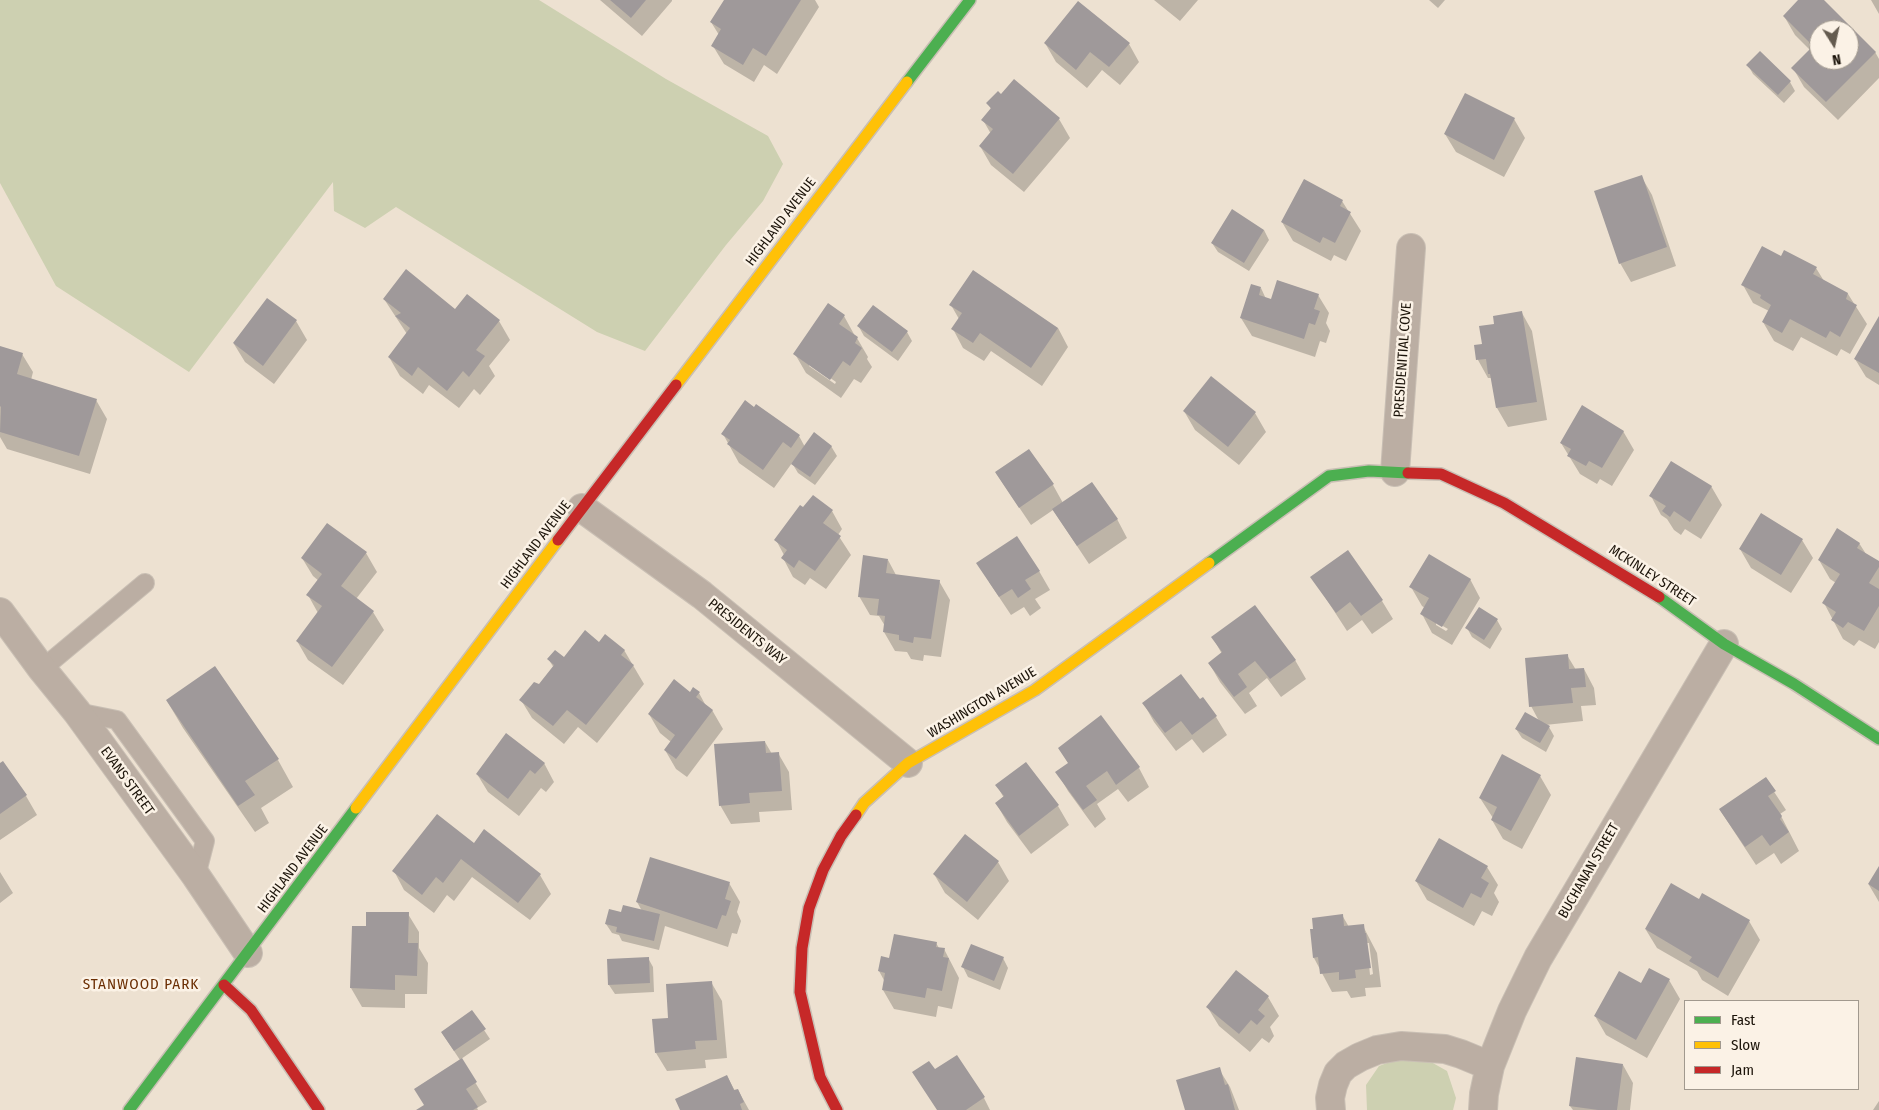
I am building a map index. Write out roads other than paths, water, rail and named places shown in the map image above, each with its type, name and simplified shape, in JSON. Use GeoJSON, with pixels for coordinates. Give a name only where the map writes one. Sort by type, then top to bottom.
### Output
{"type":"FeatureCollection","features":[{"type":"Feature","properties":{"kind":"street","name":"HIGHLAND AVENUE"},"geometry":{"type":"LineString","coordinates":[[129,1110],[582,508],[970,0]]}},
{"type":"Feature","properties":{"kind":"street","name":"PRESIDENITIAL COVE"},"geometry":{"type":"LineString","coordinates":[[1394,472],[1410,248]]}},
{"type":"Feature","properties":{"kind":"street","name":"WASHINGTON AVENUE"},"geometry":{"type":"LineString","coordinates":[[837,1110],[820,1078],[800,992],[802,948],[810,908],[823,870],[864,803],[908,763],[1036,690],[1329,476],[1369,471],[1394,472]]}},
{"type":"Feature","properties":{"kind":"street","name":"MCKINLEY STREET"},"geometry":{"type":"LineString","coordinates":[[1394,472],[1441,474],[1504,503],[1649,589],[1724,644],[1794,684],[1879,739]]}},
{"type":"Feature","properties":{"kind":"street","name":"PRESIDENTS WAY"},"geometry":{"type":"LineString","coordinates":[[582,508],[702,595],[908,763]]}},
{"type":"Feature","properties":{"kind":"street","name":"EVANS STREET"},"geometry":{"type":"LineString","coordinates":[[0,612],[77,712],[196,876],[248,953]]}},
{"type":"Feature","properties":{"kind":"street","name":"BUCHANAN STREET"},"geometry":{"type":"LineString","coordinates":[[1484,1110],[1484,1094],[1490,1066],[1512,1011],[1538,958],[1724,644]]}},
{"type":"Feature","properties":{"kind":"street"},"geometry":{"type":"LineString","coordinates":[[224,985],[250,1010],[319,1110]]}},
{"type":"Feature","properties":{"kind":"street"},"geometry":{"type":"LineString","coordinates":[[1331,1110],[1330,1098],[1338,1073],[1346,1065],[1377,1050],[1401,1046],[1445,1049],[1490,1066]]}},
{"type":"Feature","properties":{"kind":"lane"},"geometry":{"type":"LineString","coordinates":[[42,669],[144,582]]}},
{"type":"Feature","properties":{"kind":"district","name":"STANWOOD PARK"},"geometry":{"type":"Point","coordinates":[141,985]}}]}
